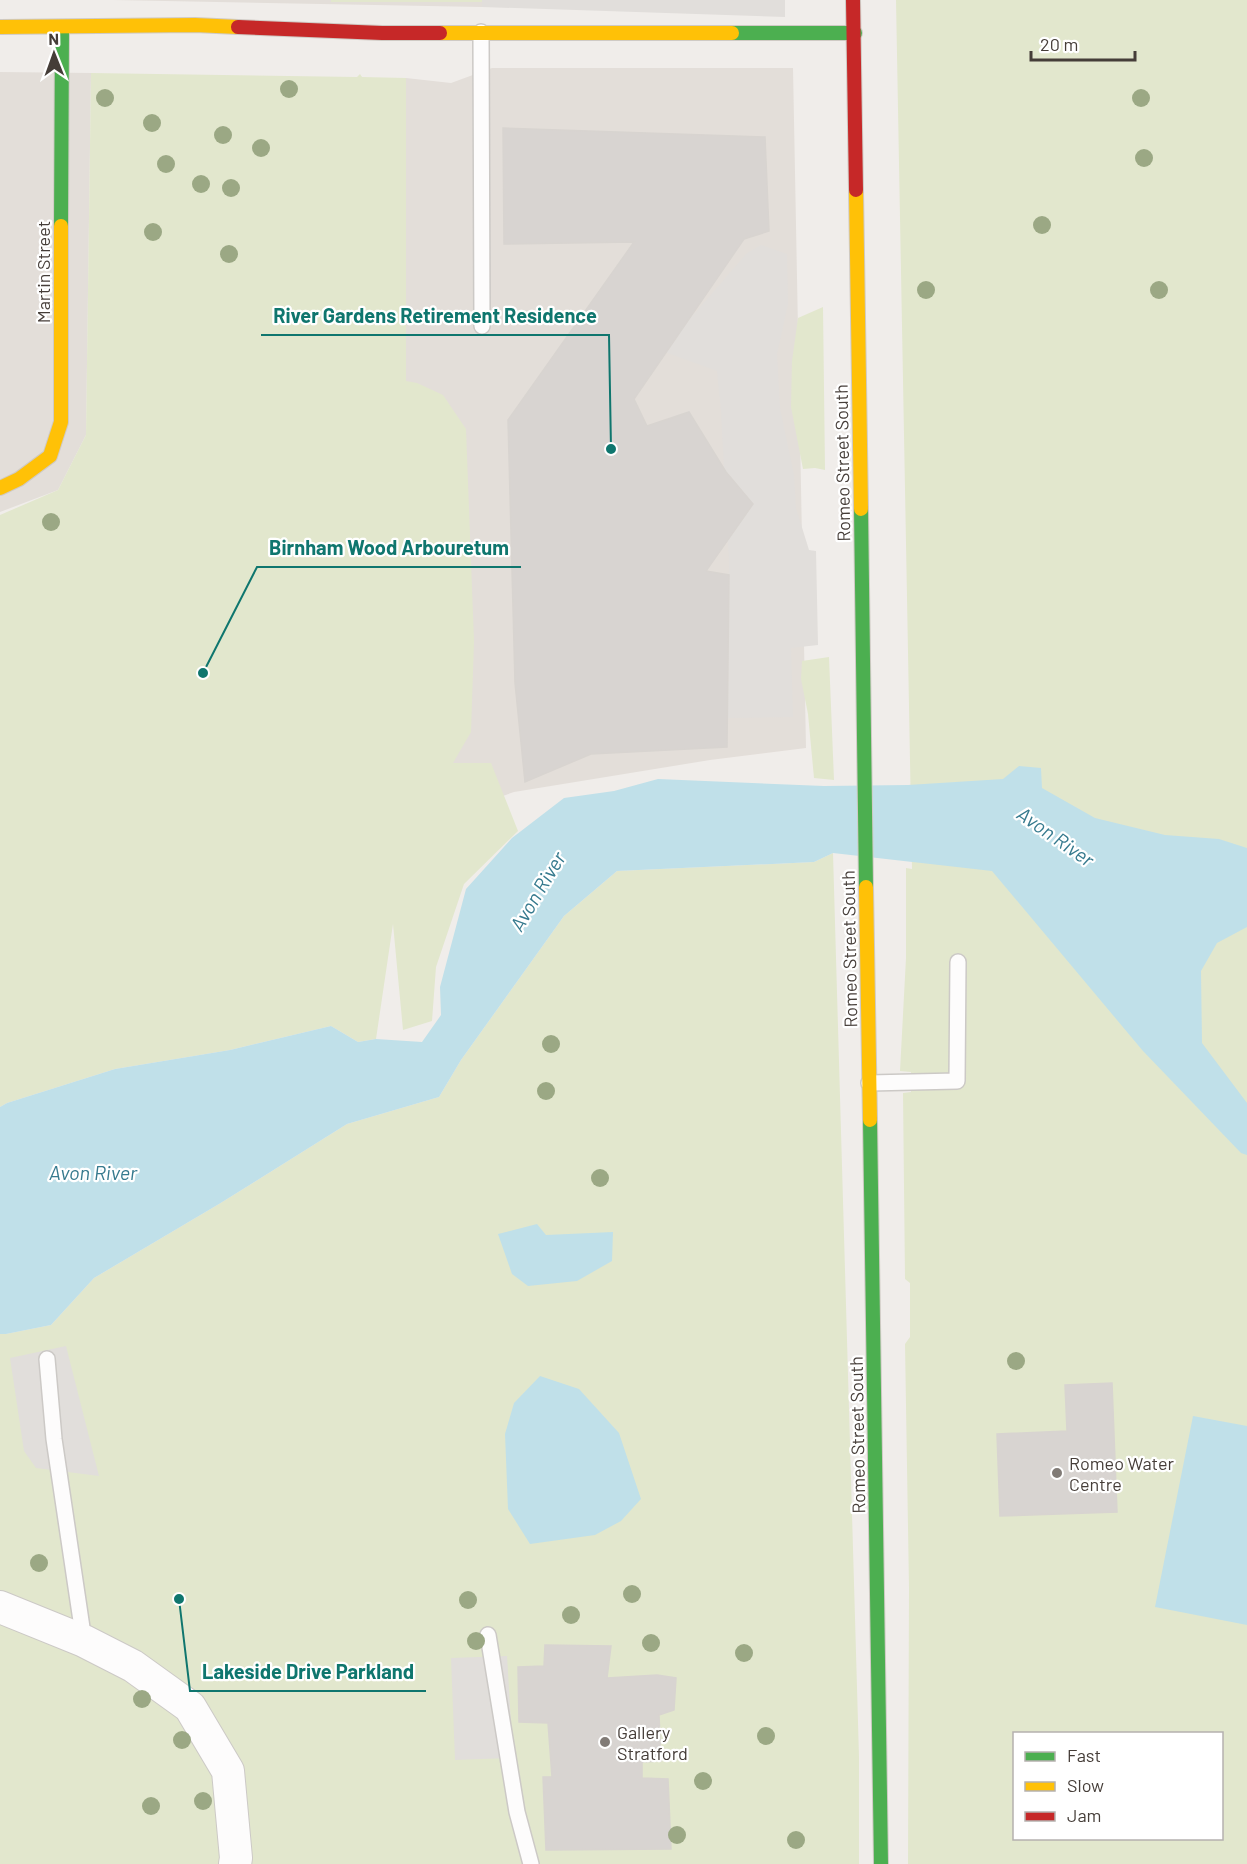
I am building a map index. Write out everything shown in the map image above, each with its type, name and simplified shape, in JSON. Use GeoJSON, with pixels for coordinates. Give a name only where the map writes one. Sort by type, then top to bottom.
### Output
{"type":"FeatureCollection","features":[{"type":"Feature","properties":{"kind":"main road","name":"Romeo Street South"},"geometry":{"type":"LineString","coordinates":[[853,0],[881,1864]]}},
{"type":"Feature","properties":{"kind":"main road"},"geometry":{"type":"LineString","coordinates":[[0,27],[195,25],[382,33],[855,33]]}},
{"type":"Feature","properties":{"kind":"main road","name":"Martin Street"},"geometry":{"type":"LineString","coordinates":[[0,488],[19,479],[50,456],[61,422],[62,27]]}},
{"type":"Feature","properties":{"kind":"street"},"geometry":{"type":"LineString","coordinates":[[0,1607],[84,1641],[134,1666],[190,1707],[228,1771],[235,1864]]}},
{"type":"Feature","properties":{"kind":"lane"},"geometry":{"type":"LineString","coordinates":[[481,32],[482,326]]}},
{"type":"Feature","properties":{"kind":"lane"},"geometry":{"type":"LineString","coordinates":[[869,1083],[957,1082],[958,962]]}},
{"type":"Feature","properties":{"kind":"lane"},"geometry":{"type":"LineString","coordinates":[[46,1359],[54,1439],[84,1641]]}},
{"type":"Feature","properties":{"kind":"lane"},"geometry":{"type":"LineString","coordinates":[[488,1635],[517,1812],[531,1864]]}},
{"type":"Feature","properties":{"kind":"shaded area"},"geometry":{"type":"Polygon","coordinates":[[[113,0],[482,0],[482,7],[113,0]]]}},
{"type":"Feature","properties":{"kind":"shaded area"},"geometry":{"type":"Polygon","coordinates":[[[482,0],[785,0],[785,17],[482,7],[482,0]]]}},
{"type":"Feature","properties":{"kind":"shaded area"},"geometry":{"type":"Polygon","coordinates":[[[492,68],[793,68],[806,748],[710,760],[514,792],[406,830],[406,78],[451,83],[492,68]]]}},
{"type":"Feature","properties":{"kind":"shaded area"},"geometry":{"type":"Polygon","coordinates":[[[0,72],[91,73],[86,435],[58,490],[0,512],[0,72]]]}},
{"type":"Feature","properties":{"kind":"shaded area"},"geometry":{"type":"Polygon","coordinates":[[[761,245],[787,254],[788,304],[777,354],[780,408],[794,475],[796,508],[809,550],[816,551],[818,645],[791,648],[793,717],[728,718],[729,562],[717,371],[662,351],[747,253],[761,245]]]}},
{"type":"Feature","properties":{"kind":"shaded area"},"geometry":{"type":"Polygon","coordinates":[[[66,1346],[99,1476],[36,1468],[24,1451],[10,1358],[66,1346]]]}},
{"type":"Feature","properties":{"kind":"shaded area"},"geometry":{"type":"Polygon","coordinates":[[[507,1656],[513,1758],[455,1760],[451,1658],[507,1656]]]}},
{"type":"Feature","properties":{"kind":"green space"},"geometry":{"type":"Polygon","coordinates":[[[331,0],[482,0],[482,2],[331,2],[331,0]]]}},
{"type":"Feature","properties":{"kind":"green space"},"geometry":{"type":"Polygon","coordinates":[[[896,0],[1247,0],[1247,1864],[908,1864],[909,1588],[905,1344],[910,1337],[910,1283],[905,1279],[903,1093],[911,1092],[911,1072],[900,1071],[906,958],[906,868],[912,869],[896,0]]]}},
{"type":"Feature","properties":{"kind":"green space"},"geometry":{"type":"Polygon","coordinates":[[[91,73],[357,77],[360,74],[362,77],[406,78],[406,381],[417,383],[443,395],[466,429],[474,641],[471,732],[453,763],[491,763],[518,831],[464,884],[436,967],[432,1021],[403,1030],[393,924],[376,1039],[358,1042],[331,1026],[230,1050],[115,1069],[0,1107],[0,515],[58,490],[86,435],[91,73]]]}},
{"type":"Feature","properties":{"kind":"green space"},"geometry":{"type":"Polygon","coordinates":[[[823,307],[825,470],[803,469],[791,407],[792,361],[798,318],[823,307]]]}},
{"type":"Feature","properties":{"kind":"green space"},"geometry":{"type":"Polygon","coordinates":[[[829,657],[834,780],[814,778],[808,714],[801,679],[802,661],[829,657]]]}},
{"type":"Feature","properties":{"kind":"green space"},"geometry":{"type":"Polygon","coordinates":[[[833,853],[859,1757],[859,1864],[0,1864],[0,1334],[51,1325],[94,1278],[347,1124],[439,1097],[461,1060],[564,916],[617,871],[814,862],[833,853]]]}},
{"type":"Feature","properties":{"kind":"water","name":"Avon River"},"geometry":{"type":"Polygon","coordinates":[[[1019,766],[1041,768],[1042,788],[1095,818],[1165,835],[1219,839],[1247,848],[1247,927],[1217,943],[1201,971],[1202,1043],[1247,1103],[1247,1155],[1241,1153],[1143,1051],[992,871],[833,853],[814,862],[617,871],[564,916],[461,1060],[439,1097],[347,1124],[94,1278],[51,1325],[0,1334],[0,1107],[7,1103],[115,1069],[230,1050],[331,1026],[358,1042],[376,1039],[422,1042],[441,1015],[440,987],[466,889],[512,838],[564,798],[614,791],[658,779],[824,786],[908,785],[1003,779],[1019,766]]]}},
{"type":"Feature","properties":{"kind":"water"},"geometry":{"type":"Polygon","coordinates":[[[537,1224],[546,1235],[613,1232],[612,1261],[577,1281],[528,1286],[512,1274],[498,1234],[537,1224]]]}},
{"type":"Feature","properties":{"kind":"water"},"geometry":{"type":"Polygon","coordinates":[[[540,1376],[579,1389],[619,1433],[641,1499],[621,1521],[595,1535],[530,1544],[508,1509],[505,1434],[514,1403],[540,1376]]]}},
{"type":"Feature","properties":{"kind":"water"},"geometry":{"type":"Polygon","coordinates":[[[1193,1416],[1247,1426],[1247,1625],[1155,1607],[1193,1416]]]}},
{"type":"Feature","properties":{"kind":"building"},"geometry":{"type":"Polygon","coordinates":[[[503,128],[765,137],[769,231],[744,239],[634,399],[647,426],[689,412],[726,472],[753,504],[706,571],[729,575],[727,747],[591,754],[525,782],[515,683],[508,420],[634,242],[504,244],[503,128]]]}},
{"type":"Feature","properties":{"kind":"building","name":"Romeo Water Centre"},"geometry":{"type":"Polygon","coordinates":[[[1112,1383],[1117,1512],[1000,1516],[997,1434],[1067,1431],[1065,1385],[1112,1383]]]}},
{"type":"Feature","properties":{"kind":"building","name":"Gallery Stratford"},"geometry":{"type":"Polygon","coordinates":[[[545,1645],[611,1646],[607,1678],[657,1675],[676,1678],[674,1710],[659,1715],[661,1761],[642,1762],[642,1778],[668,1779],[671,1849],[546,1850],[543,1777],[552,1777],[548,1723],[519,1722],[518,1667],[544,1666],[545,1645]]]}},
{"type":"Feature","properties":{"kind":"traffic: fast"},"geometry":{"type":"LineString","coordinates":[[61,226],[62,27]]}},
{"type":"Feature","properties":{"kind":"traffic: fast"},"geometry":{"type":"LineString","coordinates":[[732,33],[855,33]]}},
{"type":"Feature","properties":{"kind":"traffic: fast"},"geometry":{"type":"LineString","coordinates":[[861,509],[866,887]]}},
{"type":"Feature","properties":{"kind":"traffic: fast"},"geometry":{"type":"LineString","coordinates":[[870,1120],[881,1864]]}},
{"type":"Feature","properties":{"kind":"traffic: slow"},"geometry":{"type":"LineString","coordinates":[[0,27],[195,25],[238,27]]}},
{"type":"Feature","properties":{"kind":"traffic: slow"},"geometry":{"type":"LineString","coordinates":[[440,33],[732,33]]}},
{"type":"Feature","properties":{"kind":"traffic: slow"},"geometry":{"type":"LineString","coordinates":[[856,190],[861,509]]}},
{"type":"Feature","properties":{"kind":"traffic: slow"},"geometry":{"type":"LineString","coordinates":[[0,488],[19,479],[50,456],[61,422],[61,226]]}},
{"type":"Feature","properties":{"kind":"traffic: slow"},"geometry":{"type":"LineString","coordinates":[[866,887],[870,1120]]}},
{"type":"Feature","properties":{"kind":"traffic: jam"},"geometry":{"type":"LineString","coordinates":[[853,0],[856,190]]}},
{"type":"Feature","properties":{"kind":"traffic: jam"},"geometry":{"type":"LineString","coordinates":[[238,27],[440,33]]}},
{"type":"Feature","properties":{"kind":"place","name":"River Gardens Retirement Residence"},"geometry":{"type":"Point","coordinates":[611,449]}},
{"type":"Feature","properties":{"kind":"place","name":"Birnham Wood Arbouretum"},"geometry":{"type":"Point","coordinates":[203,673]}},
{"type":"Feature","properties":{"kind":"place","name":"Romeo Water Centre"},"geometry":{"type":"Point","coordinates":[1057,1473]}},
{"type":"Feature","properties":{"kind":"place","name":"Lakeside Drive Parkland"},"geometry":{"type":"Point","coordinates":[179,1599]}},
{"type":"Feature","properties":{"kind":"place","name":"Gallery Stratford"},"geometry":{"type":"Point","coordinates":[605,1742]}}]}
